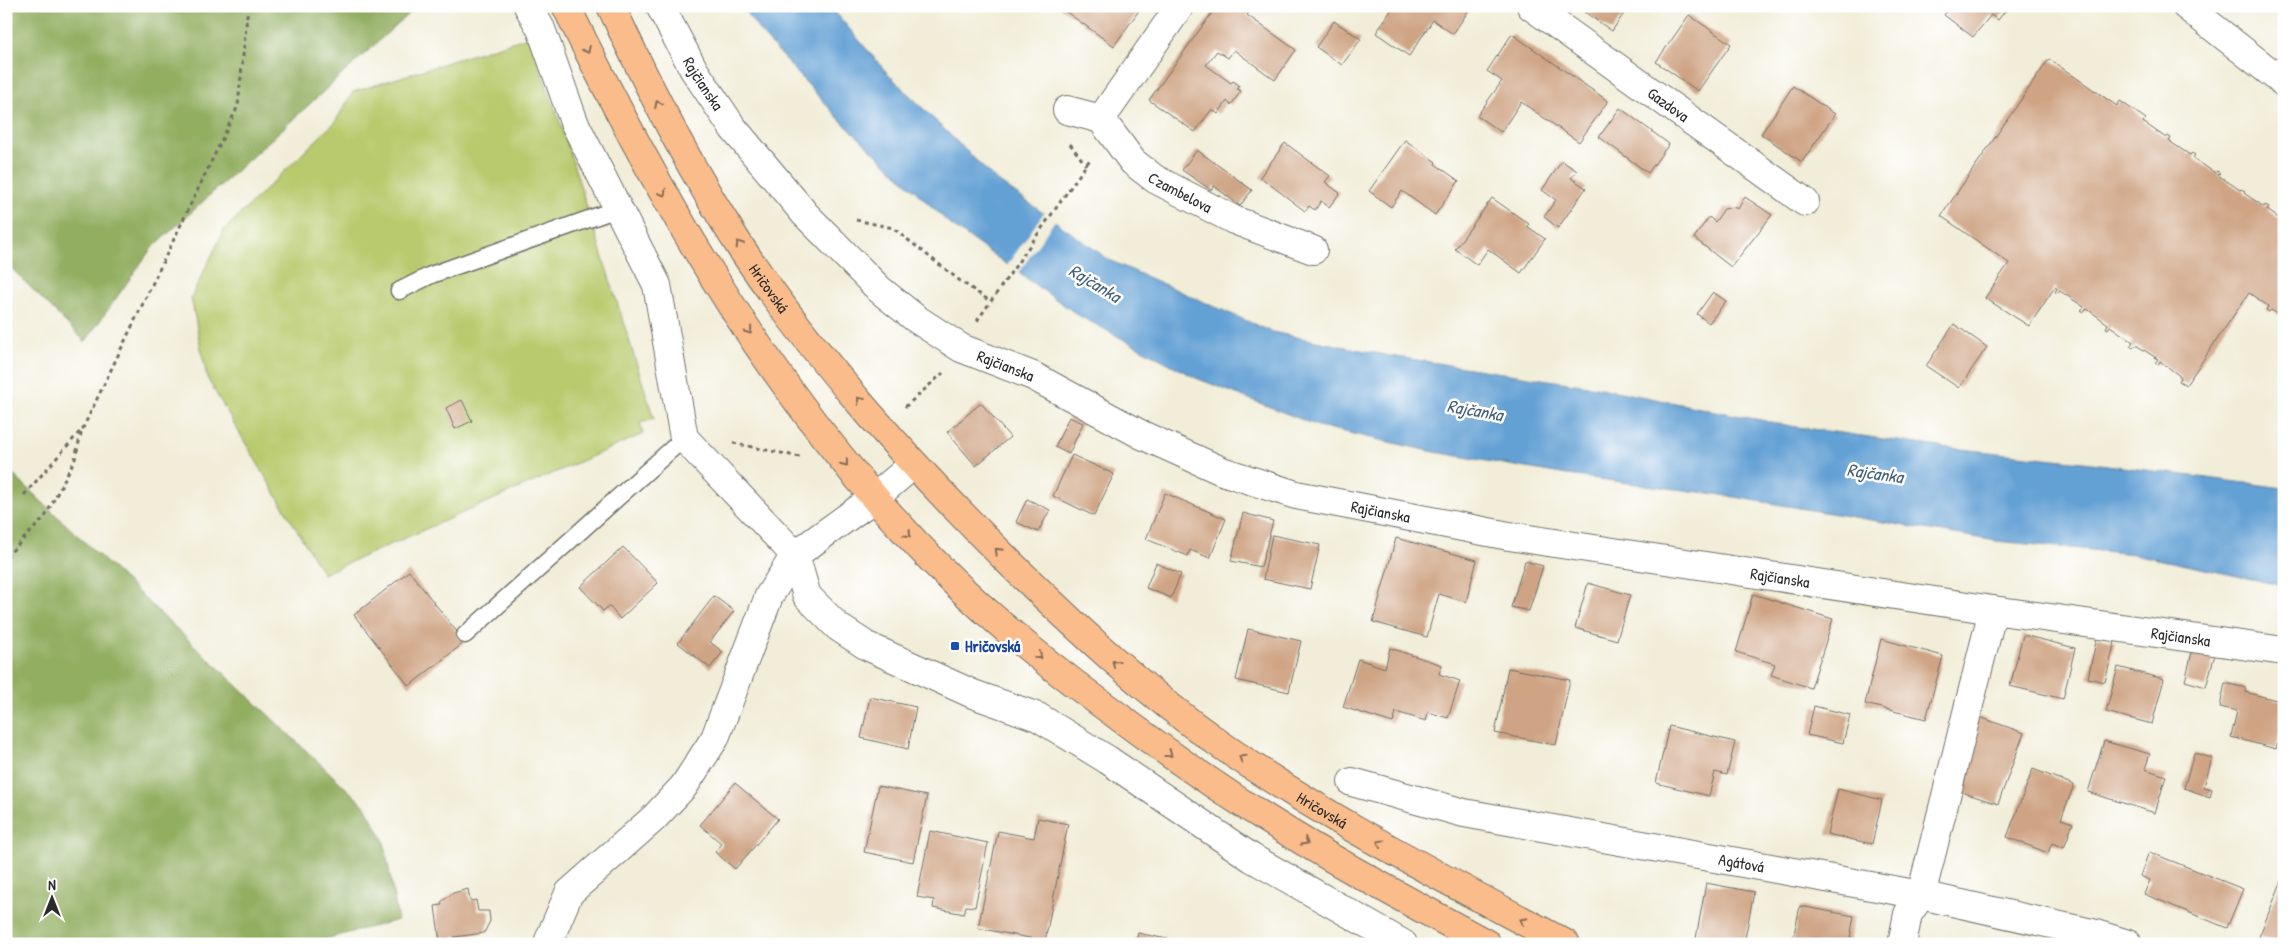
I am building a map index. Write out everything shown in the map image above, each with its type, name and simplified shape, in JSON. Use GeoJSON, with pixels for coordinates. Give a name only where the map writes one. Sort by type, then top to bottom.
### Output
{"type":"FeatureCollection","features":[{"type":"Feature","properties":{"kind":"main road"},"geometry":{"type":"LineString","coordinates":[[566,6],[626,126],[709,272],[781,377],[842,459],[874,498],[943,572],[1017,639],[1136,730],[1206,780],[1266,819],[1352,870],[1487,944]]}},
{"type":"Feature","properties":{"kind":"main road","name":"Hričovská"},"geometry":{"type":"LineString","coordinates":[[611,6],[661,110],[698,178],[741,247],[817,351],[914,464],[983,536],[1099,650],[1160,700],[1222,746],[1304,798],[1375,840],[1566,944]]}},
{"type":"Feature","properties":{"kind":"street"},"geometry":{"type":"LineString","coordinates":[[528,6],[541,29],[574,122],[657,286],[684,438],[795,555],[807,596],[838,627],[860,641],[973,694],[1038,717],[1108,760],[1252,858],[1403,944]]}},
{"type":"Feature","properties":{"kind":"street","name":"Rajčianska"},"geometry":{"type":"LineString","coordinates":[[660,6],[694,70],[733,128],[805,214],[880,290],[915,318],[961,348],[1033,376],[1142,435],[1222,471],[1296,495],[1509,536],[1993,610],[2284,651]]}},
{"type":"Feature","properties":{"kind":"street"},"geometry":{"type":"LineString","coordinates":[[1067,110],[1102,119],[1180,6]]}},
{"type":"Feature","properties":{"kind":"street","name":"Gazdova"},"geometry":{"type":"LineString","coordinates":[[1531,6],[1805,202]]}},
{"type":"Feature","properties":{"kind":"street"},"geometry":{"type":"LineString","coordinates":[[2186,6],[2284,83]]}},
{"type":"Feature","properties":{"kind":"street","name":"Czambelova"},"geometry":{"type":"LineString","coordinates":[[1102,119],[1133,162],[1155,178],[1234,220],[1313,250]]}},
{"type":"Feature","properties":{"kind":"street"},"geometry":{"type":"LineString","coordinates":[[549,940],[569,893],[654,818],[684,786],[710,746],[770,596],[795,555],[874,498],[914,464]]}},
{"type":"Feature","properties":{"kind":"street"},"geometry":{"type":"LineString","coordinates":[[1902,944],[1908,914],[1921,895],[1993,610]]}},
{"type":"Feature","properties":{"kind":"street","name":"Agátová"},"geometry":{"type":"LineString","coordinates":[[1352,782],[1464,813],[1921,895],[2096,934],[2128,944]]}},
{"type":"Feature","properties":{"kind":"lane"},"geometry":{"type":"LineString","coordinates":[[399,291],[431,275],[617,210]]}},
{"type":"Feature","properties":{"kind":"lane"},"geometry":{"type":"LineString","coordinates":[[465,636],[684,438]]}},
{"type":"Feature","properties":{"kind":"path"},"geometry":{"type":"LineString","coordinates":[[6,558],[45,517],[75,459],[82,428],[238,106],[248,6]]}},
{"type":"Feature","properties":{"kind":"path"},"geometry":{"type":"LineString","coordinates":[[974,326],[1081,172]]}},
{"type":"Feature","properties":{"kind":"path"},"geometry":{"type":"LineString","coordinates":[[854,220],[892,228],[959,280],[990,301]]}},
{"type":"Feature","properties":{"kind":"path"},"geometry":{"type":"LineString","coordinates":[[903,409],[948,369]]}},
{"type":"Feature","properties":{"kind":"path"},"geometry":{"type":"LineString","coordinates":[[24,495],[82,428]]}},
{"type":"Feature","properties":{"kind":"path"},"geometry":{"type":"LineString","coordinates":[[730,443],[801,458]]}},
{"type":"Feature","properties":{"kind":"green space"},"geometry":{"type":"Polygon","coordinates":[[[6,6],[417,6],[151,249],[85,342],[6,263],[6,6]]]}},
{"type":"Feature","properties":{"kind":"green space"},"geometry":{"type":"Polygon","coordinates":[[[528,37],[561,125],[654,419],[640,423],[643,434],[323,574],[207,378],[191,298],[224,230],[335,122],[353,92],[528,37]]]}},
{"type":"Feature","properties":{"kind":"green space"},"geometry":{"type":"Polygon","coordinates":[[[6,468],[365,806],[384,841],[398,920],[306,944],[6,944],[6,468]]]}},
{"type":"Feature","properties":{"kind":"water","name":"Rajčanka"},"geometry":{"type":"Polygon","coordinates":[[[741,6],[830,6],[888,74],[995,179],[1111,261],[1272,332],[1390,356],[1595,387],[1791,426],[1933,446],[2092,463],[2284,488],[2284,586],[2134,554],[1996,541],[1722,495],[1567,475],[1429,451],[1318,426],[1196,378],[1078,315],[951,225],[841,121],[762,34],[741,6]]]}},
{"type":"Feature","properties":{"kind":"pier"},"geometry":{"type":"Polygon","coordinates":[[[1045,211],[1056,219],[1017,275],[1006,267],[1045,211]]]}},
{"type":"Feature","properties":{"kind":"building"},"geometry":{"type":"Polygon","coordinates":[[[1058,6],[1142,6],[1114,46],[1058,6]]]}},
{"type":"Feature","properties":{"kind":"building"},"geometry":{"type":"Polygon","coordinates":[[[1217,6],[1253,6],[1247,15],[1296,50],[1275,80],[1234,50],[1228,58],[1217,51],[1206,65],[1231,83],[1233,81],[1239,85],[1237,89],[1241,91],[1231,105],[1227,101],[1218,114],[1212,109],[1195,132],[1149,100],[1217,6]]]}},
{"type":"Feature","properties":{"kind":"building"},"geometry":{"type":"Polygon","coordinates":[[[1394,6],[1463,6],[1469,10],[1453,34],[1433,20],[1409,56],[1376,33],[1394,6]]]}},
{"type":"Feature","properties":{"kind":"building"},"geometry":{"type":"Polygon","coordinates":[[[1576,6],[1629,6],[1612,31],[1576,6]]]}},
{"type":"Feature","properties":{"kind":"building"},"geometry":{"type":"Polygon","coordinates":[[[1951,6],[2009,6],[1998,20],[1991,15],[1973,37],[1944,15],[1951,6]]]}},
{"type":"Feature","properties":{"kind":"building"},"geometry":{"type":"Polygon","coordinates":[[[1689,15],[1731,44],[1698,91],[1656,62],[1689,15]]]}},
{"type":"Feature","properties":{"kind":"building"},"geometry":{"type":"Polygon","coordinates":[[[1334,21],[1361,39],[1342,65],[1316,47],[1334,21]]]}},
{"type":"Feature","properties":{"kind":"building"},"geometry":{"type":"Polygon","coordinates":[[[1512,34],[1608,101],[1579,142],[1521,102],[1501,132],[1477,116],[1502,81],[1487,71],[1512,34]]]}},
{"type":"Feature","properties":{"kind":"building"},"geometry":{"type":"Polygon","coordinates":[[[2049,59],[2117,106],[2120,101],[2146,119],[2143,122],[2166,138],[2168,136],[2171,138],[2169,141],[2190,155],[2192,153],[2195,155],[2193,158],[2215,173],[2217,171],[2220,173],[2218,175],[2240,190],[2245,191],[2244,193],[2264,207],[2265,205],[2269,207],[2267,210],[2284,222],[2284,318],[2271,310],[2269,312],[2266,310],[2268,306],[2249,293],[2186,385],[2179,381],[2181,377],[2160,361],[2158,365],[2155,363],[2158,359],[2136,345],[2133,348],[2130,346],[2133,342],[2110,326],[2108,329],[2106,328],[2108,324],[2087,309],[2084,312],[2081,310],[2084,307],[2060,291],[2058,293],[2055,292],[2057,289],[2055,287],[2029,326],[1985,298],[2009,263],[1941,216],[2049,59]]]}},
{"type":"Feature","properties":{"kind":"building"},"geometry":{"type":"Polygon","coordinates":[[[1793,86],[1835,114],[1802,162],[1761,134],[1793,86]]]}},
{"type":"Feature","properties":{"kind":"building"},"geometry":{"type":"Polygon","coordinates":[[[1620,108],[1669,144],[1648,173],[1599,137],[1620,108]]]}},
{"type":"Feature","properties":{"kind":"building"},"geometry":{"type":"Polygon","coordinates":[[[1405,140],[1459,181],[1435,215],[1402,191],[1391,207],[1369,191],[1405,140]]]}},
{"type":"Feature","properties":{"kind":"building"},"geometry":{"type":"Polygon","coordinates":[[[1285,143],[1330,176],[1325,182],[1340,193],[1329,207],[1321,201],[1315,210],[1309,206],[1305,211],[1260,177],[1285,143]]]}},
{"type":"Feature","properties":{"kind":"building"},"geometry":{"type":"Polygon","coordinates":[[[1197,150],[1252,190],[1240,206],[1214,186],[1211,190],[1182,170],[1197,150]]]}},
{"type":"Feature","properties":{"kind":"building"},"geometry":{"type":"Polygon","coordinates":[[[1562,161],[1577,171],[1571,178],[1586,188],[1558,228],[1544,217],[1556,200],[1542,190],[1562,161]]]}},
{"type":"Feature","properties":{"kind":"building"},"geometry":{"type":"Polygon","coordinates":[[[1745,197],[1772,215],[1731,267],[1694,238],[1709,217],[1715,222],[1724,209],[1733,207],[1738,209],[1745,197]]]}},
{"type":"Feature","properties":{"kind":"building"},"geometry":{"type":"Polygon","coordinates":[[[1492,198],[1529,224],[1527,226],[1545,239],[1521,273],[1488,249],[1477,265],[1455,249],[1492,198]]]}},
{"type":"Feature","properties":{"kind":"building"},"geometry":{"type":"Polygon","coordinates":[[[1713,292],[1726,301],[1709,323],[1697,314],[1713,292]]]}},
{"type":"Feature","properties":{"kind":"building"},"geometry":{"type":"Polygon","coordinates":[[[1954,324],[1987,347],[1959,388],[1926,366],[1954,324]]]}},
{"type":"Feature","properties":{"kind":"building"},"geometry":{"type":"Polygon","coordinates":[[[462,400],[472,421],[455,429],[446,408],[462,400]]]}},
{"type":"Feature","properties":{"kind":"building"},"geometry":{"type":"Polygon","coordinates":[[[981,403],[1010,437],[976,466],[947,432],[981,403]]]}},
{"type":"Feature","properties":{"kind":"building"},"geometry":{"type":"Polygon","coordinates":[[[1069,417],[1083,423],[1069,454],[1055,447],[1069,417]]]}},
{"type":"Feature","properties":{"kind":"building"},"geometry":{"type":"Polygon","coordinates":[[[1072,455],[1114,474],[1094,516],[1053,496],[1072,455]]]}},
{"type":"Feature","properties":{"kind":"building"},"geometry":{"type":"Polygon","coordinates":[[[1165,493],[1226,519],[1210,558],[1190,550],[1188,556],[1146,539],[1165,493]]]}},
{"type":"Feature","properties":{"kind":"building"},"geometry":{"type":"Polygon","coordinates":[[[1027,499],[1050,510],[1038,532],[1016,522],[1027,499]]]}},
{"type":"Feature","properties":{"kind":"building"},"geometry":{"type":"Polygon","coordinates":[[[1243,513],[1273,521],[1261,567],[1231,561],[1243,513]]]}},
{"type":"Feature","properties":{"kind":"building"},"geometry":{"type":"Polygon","coordinates":[[[1272,535],[1320,545],[1310,589],[1263,579],[1272,535]]]}},
{"type":"Feature","properties":{"kind":"building"},"geometry":{"type":"Polygon","coordinates":[[[1396,538],[1477,560],[1466,602],[1439,594],[1427,637],[1373,622],[1396,538]]]}},
{"type":"Feature","properties":{"kind":"building"},"geometry":{"type":"Polygon","coordinates":[[[623,547],[658,583],[620,619],[609,606],[603,611],[580,587],[623,547]]]}},
{"type":"Feature","properties":{"kind":"building"},"geometry":{"type":"Polygon","coordinates":[[[1525,561],[1543,566],[1529,611],[1511,607],[1525,561]]]}},
{"type":"Feature","properties":{"kind":"building"},"geometry":{"type":"Polygon","coordinates":[[[1156,563],[1181,574],[1171,598],[1146,588],[1156,563]]]}},
{"type":"Feature","properties":{"kind":"building"},"geometry":{"type":"Polygon","coordinates":[[[409,571],[465,642],[409,686],[354,615],[409,571]]]}},
{"type":"Feature","properties":{"kind":"building"},"geometry":{"type":"Polygon","coordinates":[[[1588,583],[1630,595],[1617,640],[1575,628],[1588,583]]]}},
{"type":"Feature","properties":{"kind":"building"},"geometry":{"type":"Polygon","coordinates":[[[1753,594],[1833,619],[1811,688],[1771,675],[1775,664],[1736,652],[1753,594]]]}},
{"type":"Feature","properties":{"kind":"building"},"geometry":{"type":"Polygon","coordinates":[[[714,596],[734,611],[710,642],[723,652],[710,668],[678,643],[714,596]]]}},
{"type":"Feature","properties":{"kind":"building"},"geometry":{"type":"Polygon","coordinates":[[[1248,629],[1301,641],[1289,692],[1236,680],[1248,629]]]}},
{"type":"Feature","properties":{"kind":"building"},"geometry":{"type":"Polygon","coordinates":[[[2023,635],[2075,648],[2063,699],[2010,686],[2023,635]]]}},
{"type":"Feature","properties":{"kind":"building"},"geometry":{"type":"Polygon","coordinates":[[[2097,637],[2115,641],[2105,682],[2088,678],[2097,637]]]}},
{"type":"Feature","properties":{"kind":"building"},"geometry":{"type":"Polygon","coordinates":[[[1881,639],[1943,656],[1926,719],[1865,704],[1881,639]]]}},
{"type":"Feature","properties":{"kind":"building"},"geometry":{"type":"Polygon","coordinates":[[[1390,648],[1442,665],[1439,674],[1460,681],[1448,718],[1428,712],[1426,721],[1396,712],[1393,723],[1343,707],[1358,659],[1385,668],[1390,648]]]}},
{"type":"Feature","properties":{"kind":"building"},"geometry":{"type":"Polygon","coordinates":[[[2193,648],[2215,654],[2206,687],[2185,681],[2193,648]]]}},
{"type":"Feature","properties":{"kind":"building"},"geometry":{"type":"Polygon","coordinates":[[[2118,667],[2164,679],[2152,724],[2106,712],[2118,667]]]}},
{"type":"Feature","properties":{"kind":"building"},"geometry":{"type":"Polygon","coordinates":[[[1508,668],[1570,680],[1556,745],[1495,733],[1508,668]]]}},
{"type":"Feature","properties":{"kind":"building"},"geometry":{"type":"Polygon","coordinates":[[[2225,683],[2246,688],[2245,692],[2284,702],[2284,718],[2276,749],[2231,737],[2237,711],[2220,707],[2225,683]]]}},
{"type":"Feature","properties":{"kind":"building"},"geometry":{"type":"Polygon","coordinates":[[[870,697],[916,707],[908,749],[861,738],[870,697]]]}},
{"type":"Feature","properties":{"kind":"building"},"geometry":{"type":"Polygon","coordinates":[[[1814,706],[1850,715],[1843,743],[1807,735],[1814,706]]]}},
{"type":"Feature","properties":{"kind":"building"},"geometry":{"type":"Polygon","coordinates":[[[1977,716],[2024,733],[1998,804],[1961,792],[1977,716]]]}},
{"type":"Feature","properties":{"kind":"building"},"geometry":{"type":"Polygon","coordinates":[[[1669,726],[1735,742],[1727,775],[1715,772],[1709,796],[1656,783],[1669,726]]]}},
{"type":"Feature","properties":{"kind":"building"},"geometry":{"type":"Polygon","coordinates":[[[2104,741],[2150,754],[2145,769],[2166,776],[2155,813],[2088,792],[2104,741]]]}},
{"type":"Feature","properties":{"kind":"building"},"geometry":{"type":"Polygon","coordinates":[[[2194,753],[2212,758],[2204,787],[2212,789],[2210,797],[2184,788],[2194,753]]]}},
{"type":"Feature","properties":{"kind":"building"},"geometry":{"type":"Polygon","coordinates":[[[2033,769],[2074,785],[2061,819],[2073,823],[2064,848],[2052,843],[2048,853],[2007,837],[2033,769]]]}},
{"type":"Feature","properties":{"kind":"building"},"geometry":{"type":"Polygon","coordinates":[[[735,783],[778,819],[735,869],[715,852],[722,844],[700,825],[735,783]]]}},
{"type":"Feature","properties":{"kind":"building"},"geometry":{"type":"Polygon","coordinates":[[[878,786],[927,796],[913,862],[864,852],[878,786]]]}},
{"type":"Feature","properties":{"kind":"building"},"geometry":{"type":"Polygon","coordinates":[[[1838,789],[1882,800],[1872,844],[1827,834],[1838,789]]]}},
{"type":"Feature","properties":{"kind":"building"},"geometry":{"type":"Polygon","coordinates":[[[1038,818],[1068,824],[1045,941],[978,928],[998,831],[1034,838],[1038,818]]]}},
{"type":"Feature","properties":{"kind":"building"},"geometry":{"type":"Polygon","coordinates":[[[930,831],[988,843],[975,907],[966,906],[964,914],[933,908],[934,900],[917,897],[930,831]]]}},
{"type":"Feature","properties":{"kind":"building"},"geometry":{"type":"Polygon","coordinates":[[[2149,852],[2243,889],[2227,928],[2144,894],[2150,880],[2140,876],[2149,852]]]}},
{"type":"Feature","properties":{"kind":"building"},"geometry":{"type":"Polygon","coordinates":[[[2282,880],[2284,880],[2284,944],[2278,944],[2259,937],[2282,880]]]}},
{"type":"Feature","properties":{"kind":"building"},"geometry":{"type":"Polygon","coordinates":[[[1706,883],[1754,892],[1744,944],[1695,944],[1706,883]]]}},
{"type":"Feature","properties":{"kind":"building"},"geometry":{"type":"Polygon","coordinates":[[[468,889],[470,901],[476,900],[478,911],[489,911],[490,921],[484,933],[454,937],[455,942],[440,942],[435,906],[442,905],[441,902],[453,893],[468,889]]]}},
{"type":"Feature","properties":{"kind":"building"},"geometry":{"type":"Polygon","coordinates":[[[1800,906],[1854,916],[1849,944],[1792,944],[1800,906]]]}},
{"type":"Feature","properties":{"kind":"building"},"geometry":{"type":"Polygon","coordinates":[[[1138,933],[1186,943],[1186,944],[1135,944],[1138,933]]]}},
{"type":"Feature","properties":{"kind":"place","name":"Hričovská"},"geometry":{"type":"Point","coordinates":[955,646]}}]}
